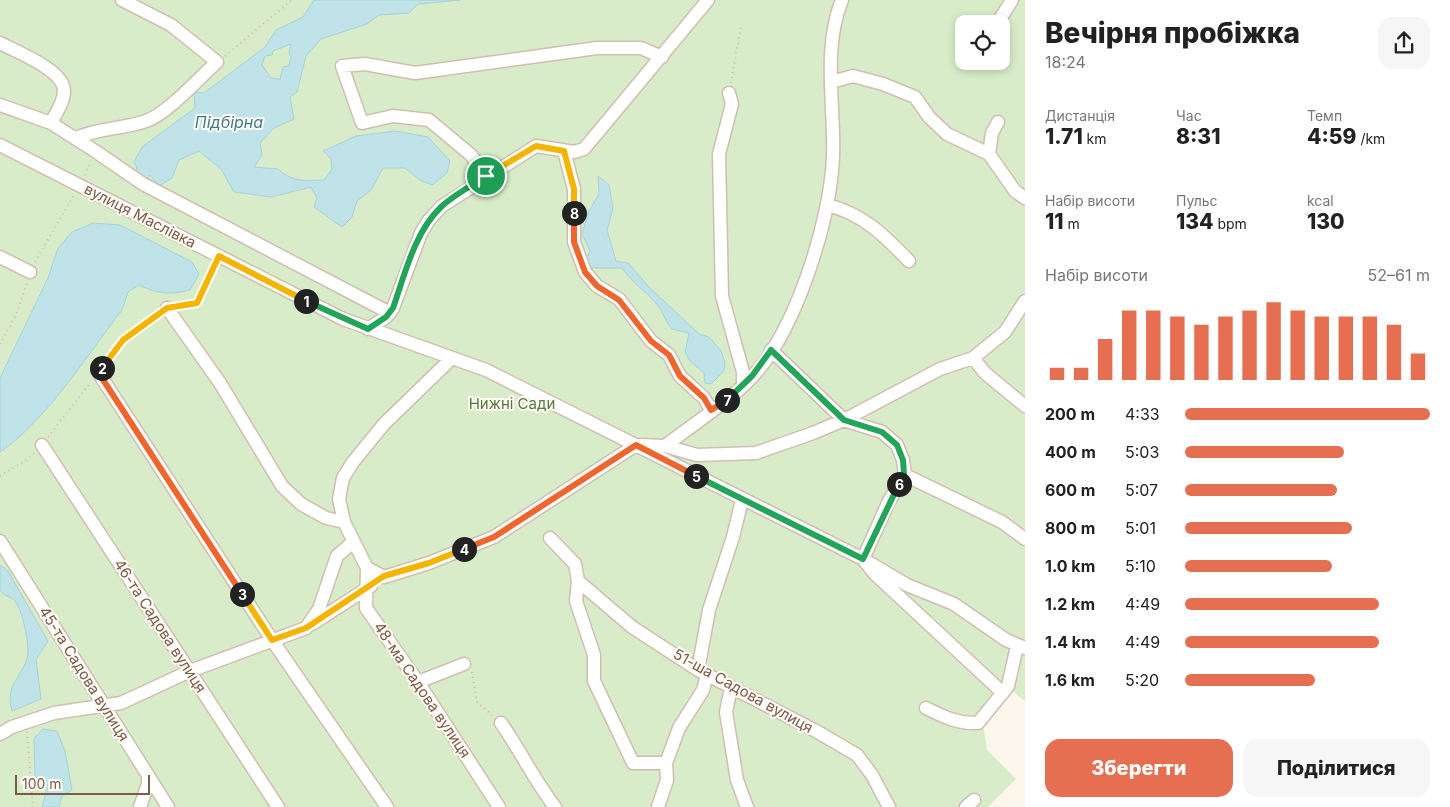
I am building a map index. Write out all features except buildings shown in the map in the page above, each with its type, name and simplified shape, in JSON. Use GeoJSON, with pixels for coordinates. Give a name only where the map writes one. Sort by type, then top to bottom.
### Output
{"type":"FeatureCollection","features":[{"type":"Feature","properties":{"kind":"street"},"geometry":{"type":"LineString","coordinates":[[76,138],[100,129],[146,121],[158,115],[217,62],[171,25],[122,0]]}},
{"type":"Feature","properties":{"kind":"street"},"geometry":{"type":"LineString","coordinates":[[368,329],[390,313],[421,233],[429,220],[442,206],[486,176],[536,146],[569,151],[584,149],[708,0]]}},
{"type":"Feature","properties":{"kind":"street"},"geometry":{"type":"LineString","coordinates":[[665,446],[743,385],[771,350],[794,308],[808,275],[827,204],[833,158],[832,82],[834,20],[842,0]]}},
{"type":"Feature","properties":{"kind":"street"},"geometry":{"type":"LineString","coordinates":[[1003,15],[1012,0]]}},
{"type":"Feature","properties":{"kind":"street"},"geometry":{"type":"LineString","coordinates":[[0,43],[53,72],[63,81],[64,94],[51,123]]}},
{"type":"Feature","properties":{"kind":"street"},"geometry":{"type":"LineString","coordinates":[[486,176],[471,155],[429,120],[393,116],[362,123],[342,66],[365,64],[415,73],[597,48],[641,48],[662,57]]}},
{"type":"Feature","properties":{"kind":"street"},"geometry":{"type":"LineString","coordinates":[[832,82],[853,76],[883,84],[914,97],[947,134],[989,154],[1015,190],[1025,198]]}},
{"type":"Feature","properties":{"kind":"street"},"geometry":{"type":"LineString","coordinates":[[729,93],[732,104],[719,154],[722,296],[743,372],[743,385]]}},
{"type":"Feature","properties":{"kind":"street"},"geometry":{"type":"LineString","coordinates":[[0,105],[51,123],[143,184],[390,313]]}},
{"type":"Feature","properties":{"kind":"street"},"geometry":{"type":"LineString","coordinates":[[989,154],[992,133],[998,122]]}},
{"type":"Feature","properties":{"kind":"street","name":"вулиця Маслівка"},"geometry":{"type":"LineString","coordinates":[[0,145],[311,304],[368,329],[486,370],[863,559],[917,590],[954,604],[1016,645]]}},
{"type":"Feature","properties":{"kind":"street"},"geometry":{"type":"LineString","coordinates":[[569,151],[574,189],[574,242],[585,272],[597,286],[619,300],[651,341],[669,355],[680,376],[704,398],[711,410]]}},
{"type":"Feature","properties":{"kind":"street"},"geometry":{"type":"LineString","coordinates":[[827,204],[860,217],[888,238],[909,261]]}},
{"type":"Feature","properties":{"kind":"street"},"geometry":{"type":"LineString","coordinates":[[0,257],[30,272]]}},
{"type":"Feature","properties":{"kind":"street"},"geometry":{"type":"LineString","coordinates":[[0,734],[54,713],[121,703],[190,671],[306,628],[384,576],[429,563],[494,537],[636,445],[665,446],[697,455],[756,453],[844,420],[940,369],[973,358],[1005,332],[1025,301]]}},
{"type":"Feature","properties":{"kind":"street"},"geometry":{"type":"LineString","coordinates":[[167,308],[220,383],[282,486],[301,504],[326,518],[344,522]]}},
{"type":"Feature","properties":{"kind":"street"},"geometry":{"type":"LineString","coordinates":[[771,350],[844,420],[882,432],[897,445],[903,460],[904,475],[889,501],[863,559],[875,574],[1002,693]]}},
{"type":"Feature","properties":{"kind":"street"},"geometry":{"type":"LineString","coordinates":[[973,358],[985,373],[1025,406]]}},
{"type":"Feature","properties":{"kind":"street"},"geometry":{"type":"LineString","coordinates":[[384,576],[367,568],[344,522],[339,499],[343,478],[353,462],[384,424],[451,359]]}},
{"type":"Feature","properties":{"kind":"street"},"geometry":{"type":"LineString","coordinates":[[98,372],[272,640],[387,807]]}},
{"type":"Feature","properties":{"kind":"street","name":"46-та Садова вулиця"},"geometry":{"type":"LineString","coordinates":[[42,446],[278,807]]}},
{"type":"Feature","properties":{"kind":"street"},"geometry":{"type":"LineString","coordinates":[[904,475],[1002,522],[1025,539]]}},
{"type":"Feature","properties":{"kind":"street"},"geometry":{"type":"LineString","coordinates":[[658,807],[667,780],[666,763],[679,728],[703,690],[709,610],[733,537],[742,500]]}},
{"type":"Feature","properties":{"kind":"street","name":"51-ша Садова вулиця"},"geometry":{"type":"LineString","coordinates":[[550,538],[575,564],[578,581],[632,627],[703,673],[857,755],[872,774],[889,807]]}},
{"type":"Feature","properties":{"kind":"street","name":"45-та Садова вулиця"},"geometry":{"type":"LineString","coordinates":[[0,541],[168,807]]}},
{"type":"Feature","properties":{"kind":"street"},"geometry":{"type":"LineString","coordinates":[[306,628],[320,609],[337,556],[353,542]]}},
{"type":"Feature","properties":{"kind":"street","name":"48-ма Садова вулиця"},"geometry":{"type":"LineString","coordinates":[[367,568],[366,608],[418,682],[499,807]]}},
{"type":"Feature","properties":{"kind":"street"},"geometry":{"type":"LineString","coordinates":[[578,581],[576,601],[594,655],[594,680],[632,763],[666,763]]}},
{"type":"Feature","properties":{"kind":"street"},"geometry":{"type":"LineString","coordinates":[[912,608],[910,596],[917,590]]}},
{"type":"Feature","properties":{"kind":"street"},"geometry":{"type":"LineString","coordinates":[[926,708],[954,722],[963,724],[978,723],[1002,693],[1012,674],[1016,645]]}},
{"type":"Feature","properties":{"kind":"street"},"geometry":{"type":"LineString","coordinates":[[418,682],[464,664]]}},
{"type":"Feature","properties":{"kind":"street"},"geometry":{"type":"LineString","coordinates":[[730,687],[726,712],[737,780],[747,807]]}},
{"type":"Feature","properties":{"kind":"street"},"geometry":{"type":"LineString","coordinates":[[501,723],[524,757],[538,784],[555,807]]}},
{"type":"Feature","properties":{"kind":"street"},"geometry":{"type":"LineString","coordinates":[[140,807],[148,784],[148,775]]}},
{"type":"Feature","properties":{"kind":"path"},"geometry":{"type":"LineString","coordinates":[[217,62],[292,0]]}},
{"type":"Feature","properties":{"kind":"path"},"geometry":{"type":"LineString","coordinates":[[729,93],[741,26]]}},
{"type":"Feature","properties":{"kind":"path"},"geometry":{"type":"LineString","coordinates":[[0,344],[16,315],[30,272],[81,185]]}},
{"type":"Feature","properties":{"kind":"path"},"geometry":{"type":"LineString","coordinates":[[0,476],[25,461],[42,446],[123,340],[167,308],[197,303],[219,256]]}},
{"type":"Feature","properties":{"kind":"path"},"geometry":{"type":"LineString","coordinates":[[464,664],[474,674],[477,702],[501,723]]}},
{"type":"Feature","properties":{"kind":"path"},"geometry":{"type":"LineString","coordinates":[[28,722],[26,739],[33,807]]}},
{"type":"Feature","properties":{"kind":"green space","name":"Нижні Сади"},"geometry":{"type":"Polygon","coordinates":[[[0,0],[1025,0],[1025,701],[1011,690],[983,725],[987,750],[1016,779],[988,807],[0,807],[0,0]]]}},
{"type":"Feature","properties":{"kind":"water","name":"Підбірна"},"geometry":{"type":"Polygon","coordinates":[[[314,0],[460,0],[418,4],[409,13],[379,15],[367,24],[321,39],[306,56],[297,92],[290,97],[294,119],[274,128],[260,143],[262,155],[254,167],[278,169],[288,176],[299,180],[324,180],[332,169],[331,159],[323,151],[356,136],[395,131],[428,137],[450,161],[447,173],[432,185],[420,180],[405,168],[383,168],[371,190],[357,201],[352,217],[342,227],[314,207],[317,198],[311,187],[271,197],[234,192],[221,169],[199,151],[179,160],[172,178],[159,186],[150,175],[146,182],[134,176],[137,168],[134,162],[142,147],[195,108],[194,92],[204,93],[265,47],[276,30],[303,17],[314,0]],[[291,44],[273,51],[272,55],[265,56],[262,65],[271,78],[280,79],[283,67],[289,66],[291,57],[289,53],[291,44]]]}},
{"type":"Feature","properties":{"kind":"water"},"geometry":{"type":"Polygon","coordinates":[[[598,176],[609,185],[613,208],[607,230],[616,261],[628,263],[649,287],[699,334],[709,337],[721,351],[725,362],[724,371],[711,384],[705,383],[704,373],[690,361],[685,352],[689,333],[672,329],[656,303],[622,268],[592,268],[586,260],[590,251],[582,234],[589,211],[599,194],[598,176]]]}},
{"type":"Feature","properties":{"kind":"water"},"geometry":{"type":"Polygon","coordinates":[[[93,223],[120,225],[192,262],[199,274],[190,290],[164,293],[139,285],[128,292],[122,310],[66,386],[34,423],[0,452],[0,378],[48,278],[58,248],[72,232],[93,223]]]}},
{"type":"Feature","properties":{"kind":"water"},"geometry":{"type":"Polygon","coordinates":[[[0,565],[8,571],[48,641],[36,659],[41,699],[12,711],[11,693],[13,685],[27,658],[28,645],[18,605],[13,599],[1,592],[0,565]]]}},
{"type":"Feature","properties":{"kind":"water"},"geometry":{"type":"Polygon","coordinates":[[[43,729],[57,731],[65,751],[72,790],[62,796],[59,807],[42,807],[48,785],[35,780],[34,738],[43,729]]]}},
{"type":"Feature","properties":{"kind":"route"},"geometry":{"type":"LineString","coordinates":[[536,146],[564,151],[568,160],[574,189],[574,242],[585,272],[597,286],[619,300],[651,341],[669,355],[680,376],[704,398],[711,410],[733,395],[752,376],[771,350],[844,420],[882,432],[897,445],[903,460],[904,475],[889,501],[863,559],[742,500],[636,445],[494,537],[429,563],[384,576],[306,628],[272,640],[98,372],[123,340],[167,308],[197,303],[219,256],[311,304],[368,329],[386,317],[393,308],[421,233],[429,220],[442,206],[486,176],[536,146]]}}]}
